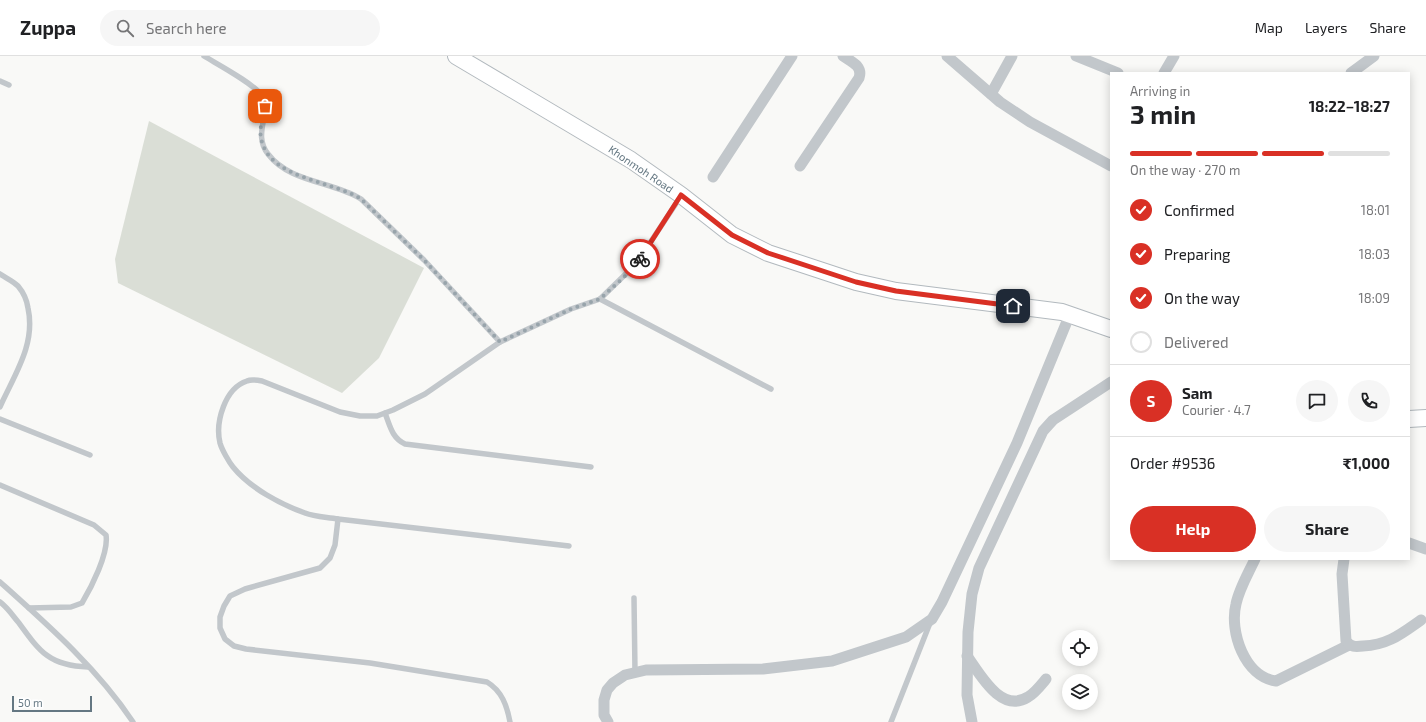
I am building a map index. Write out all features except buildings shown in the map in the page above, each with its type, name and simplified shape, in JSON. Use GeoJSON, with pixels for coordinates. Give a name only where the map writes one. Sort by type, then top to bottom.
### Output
{"type":"FeatureCollection","features":[{"type":"Feature","properties":{"kind":"main road","name":"Khonmoh Road"},"geometry":{"type":"LineString","coordinates":[[456,56],[631,160],[681,195],[732,235],[768,253],[856,282],[896,291],[1070,314],[1110,329]]}},
{"type":"Feature","properties":{"kind":"main road"},"geometry":{"type":"LineString","coordinates":[[1410,419],[1426,418]]}},
{"type":"Feature","properties":{"kind":"street"},"geometry":{"type":"LineString","coordinates":[[713,177],[792,56]]}},
{"type":"Feature","properties":{"kind":"street"},"geometry":{"type":"LineString","coordinates":[[800,166],[861,73],[860,68],[843,56]]}},
{"type":"Feature","properties":{"kind":"street"},"geometry":{"type":"LineString","coordinates":[[947,56],[991,94],[1030,122],[1110,165]]}},
{"type":"Feature","properties":{"kind":"street"},"geometry":{"type":"LineString","coordinates":[[991,94],[1012,56]]}},
{"type":"Feature","properties":{"kind":"street"},"geometry":{"type":"LineString","coordinates":[[1076,56],[1116,72]]}},
{"type":"Feature","properties":{"kind":"street"},"geometry":{"type":"LineString","coordinates":[[1165,72],[1174,56]]}},
{"type":"Feature","properties":{"kind":"street"},"geometry":{"type":"LineString","coordinates":[[1352,72],[1374,56]]}},
{"type":"Feature","properties":{"kind":"street"},"geometry":{"type":"LineString","coordinates":[[608,722],[604,715],[604,700],[607,690],[613,683],[625,674],[635,672],[763,669],[832,661],[906,637],[932,619],[942,602],[1017,443],[1070,314]]}},
{"type":"Feature","properties":{"kind":"street"},"geometry":{"type":"LineString","coordinates":[[972,722],[967,695],[968,632],[972,594],[979,568],[1043,431],[1053,420],[1110,383]]}},
{"type":"Feature","properties":{"kind":"street"},"geometry":{"type":"LineString","coordinates":[[1410,543],[1426,549]]}},
{"type":"Feature","properties":{"kind":"street"},"geometry":{"type":"LineString","coordinates":[[1255,560],[1241,590],[1234,616],[1238,641],[1248,664],[1260,675],[1269,680],[1276,681],[1349,645]]}},
{"type":"Feature","properties":{"kind":"street"},"geometry":{"type":"LineString","coordinates":[[1344,560],[1342,574],[1346,641],[1349,645],[1355,647],[1382,644],[1421,620]]}},
{"type":"Feature","properties":{"kind":"street"},"geometry":{"type":"LineString","coordinates":[[967,656],[991,690],[1006,698],[1017,701],[1024,699],[1030,696],[1046,679]]}},
{"type":"Feature","properties":{"kind":"lane"},"geometry":{"type":"LineString","coordinates":[[204,56],[255,88],[262,96],[265,106],[260,134],[269,156],[290,171],[305,178],[350,192],[361,199],[424,260],[500,342]]}},
{"type":"Feature","properties":{"kind":"lane"},"geometry":{"type":"LineString","coordinates":[[0,81],[9,85]]}},
{"type":"Feature","properties":{"kind":"lane"},"geometry":{"type":"LineString","coordinates":[[569,546],[305,514],[276,500],[251,483],[233,467],[220,444],[219,426],[229,395],[238,385],[248,380],[262,381],[340,412],[360,416],[377,416],[425,394],[500,342],[571,309],[600,299],[636,264],[681,195]]}},
{"type":"Feature","properties":{"kind":"lane"},"geometry":{"type":"LineString","coordinates":[[0,274],[18,287],[27,301],[30,324],[28,345],[23,360],[0,407]]}},
{"type":"Feature","properties":{"kind":"lane"},"geometry":{"type":"LineString","coordinates":[[600,299],[771,389]]}},
{"type":"Feature","properties":{"kind":"lane"},"geometry":{"type":"LineString","coordinates":[[385,413],[392,434],[398,441],[405,444],[591,467]]}},
{"type":"Feature","properties":{"kind":"lane"},"geometry":{"type":"LineString","coordinates":[[0,419],[90,455]]}},
{"type":"Feature","properties":{"kind":"lane"},"geometry":{"type":"LineString","coordinates":[[0,485],[94,525],[106,535],[107,540],[103,558],[82,603],[71,607],[29,608]]}},
{"type":"Feature","properties":{"kind":"lane"},"geometry":{"type":"LineString","coordinates":[[338,519],[333,551],[330,558],[320,568],[245,589],[230,596],[220,617],[220,628],[225,639],[234,646],[246,650],[370,663],[487,682],[495,686],[500,693],[507,708],[510,722]]}},
{"type":"Feature","properties":{"kind":"lane"},"geometry":{"type":"LineString","coordinates":[[0,582],[57,633],[118,701],[133,722]]}},
{"type":"Feature","properties":{"kind":"lane"},"geometry":{"type":"LineString","coordinates":[[634,598],[635,672]]}},
{"type":"Feature","properties":{"kind":"lane"},"geometry":{"type":"LineString","coordinates":[[0,602],[9,610],[43,653],[64,664],[88,667]]}},
{"type":"Feature","properties":{"kind":"lane"},"geometry":{"type":"LineString","coordinates":[[891,722],[932,619]]}},
{"type":"Feature","properties":{"kind":"shaded area"},"geometry":{"type":"Polygon","coordinates":[[[149,121],[424,268],[379,358],[342,393],[118,283],[115,259],[149,121]]]}},
{"type":"Feature","properties":{"kind":"way so far"},"geometry":{"type":"LineString","coordinates":[[265,106],[260,134],[265,150],[269,156],[290,171],[305,178],[350,192],[361,199],[424,260],[500,342],[571,309],[600,299],[624,277],[640,259]]}},
{"type":"Feature","properties":{"kind":"route"},"geometry":{"type":"LineString","coordinates":[[640,259],[681,195],[732,235],[768,253],[856,282],[896,291],[1013,306]]}}]}
